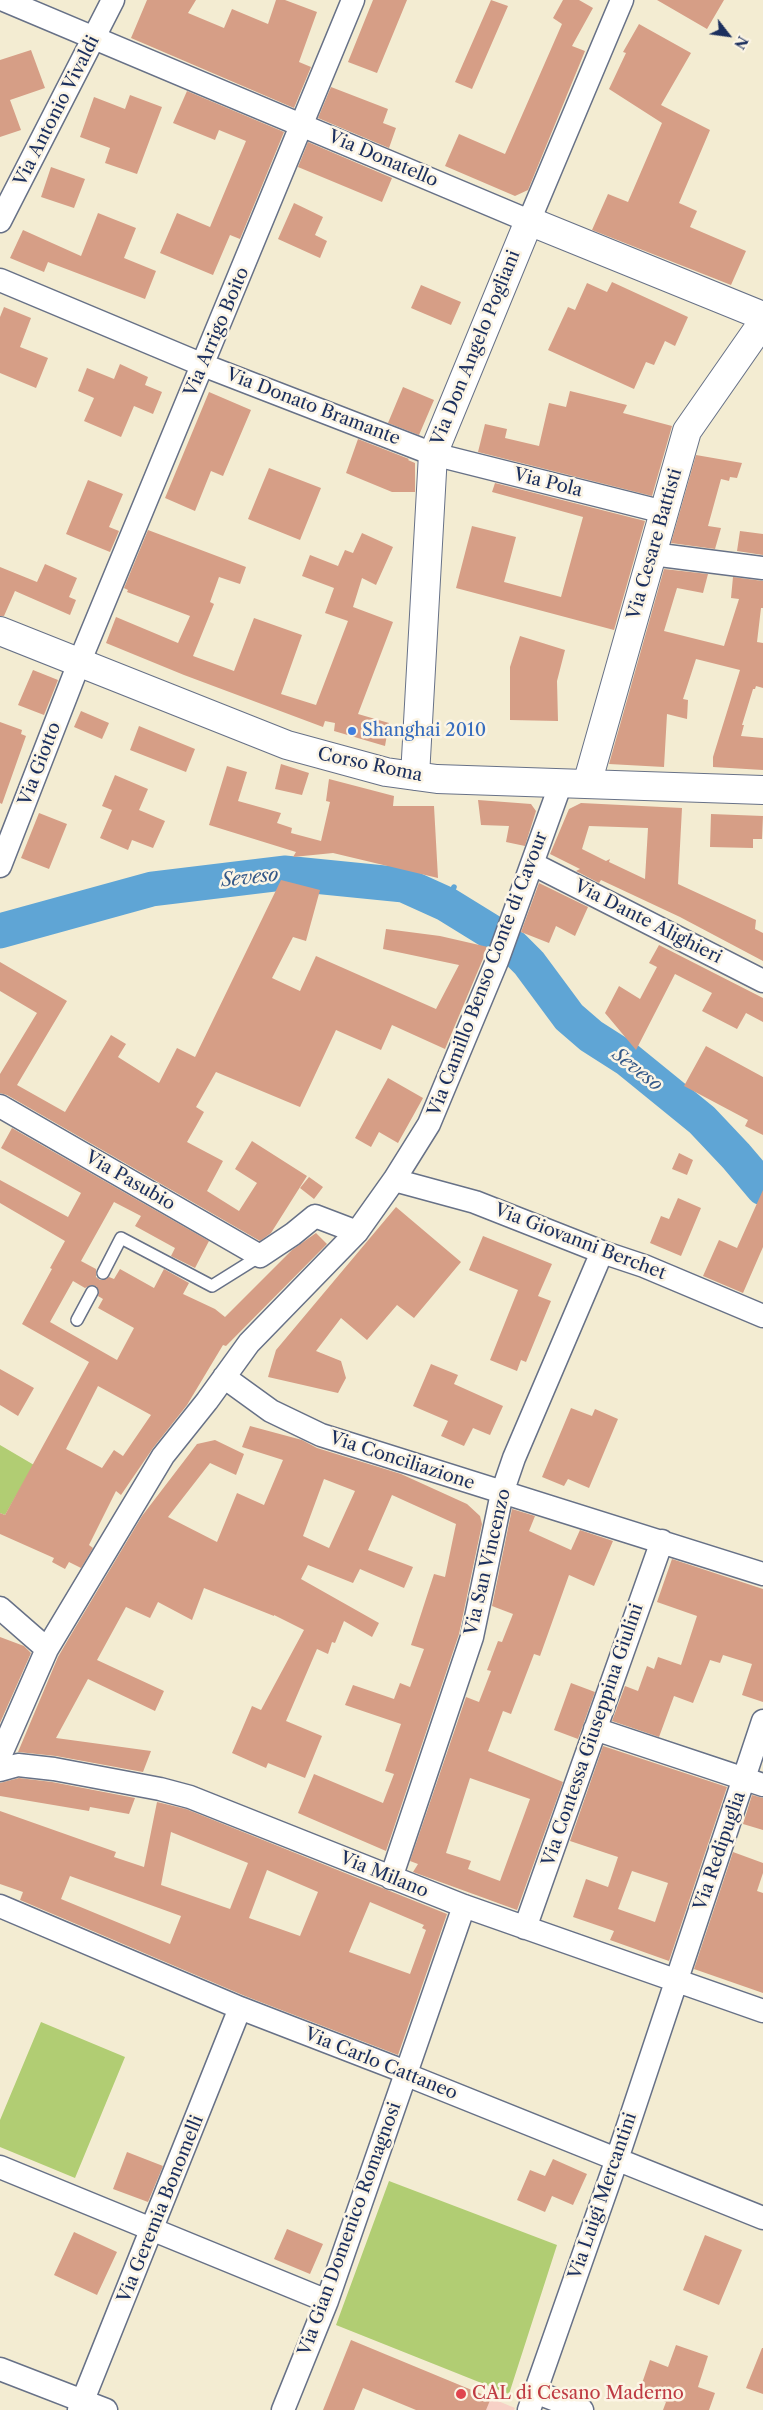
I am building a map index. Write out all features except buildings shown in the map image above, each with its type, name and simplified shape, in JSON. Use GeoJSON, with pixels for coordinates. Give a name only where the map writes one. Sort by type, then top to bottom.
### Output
{"type":"FeatureCollection","features":[{"type":"Feature","properties":{"kind":"street","name":"Via Donatello"},"geometry":{"type":"LineString","coordinates":[[4,0],[303,124],[529,221],[763,316]]}},
{"type":"Feature","properties":{"kind":"street","name":"Via Antonio Vivaldi"},"geometry":{"type":"LineString","coordinates":[[0,221],[113,0]]}},
{"type":"Feature","properties":{"kind":"street","name":"Via Arrigo Boito"},"geometry":{"type":"LineString","coordinates":[[79,663],[354,0]]}},
{"type":"Feature","properties":{"kind":"street","name":"Via Don Angelo Pogliani"},"geometry":{"type":"LineString","coordinates":[[415,776],[432,454],[622,0]]}},
{"type":"Feature","properties":{"kind":"street","name":"Via Donato Bramante"},"geometry":{"type":"LineString","coordinates":[[0,280],[203,365],[432,454]]}},
{"type":"Feature","properties":{"kind":"street","name":"Via Cesare Battisti"},"geometry":{"type":"LineString","coordinates":[[574,783],[652,554],[687,431],[763,322]]}},
{"type":"Feature","properties":{"kind":"street","name":"Via Pola"},"geometry":{"type":"LineString","coordinates":[[432,454],[664,512]]}},
{"type":"Feature","properties":{"kind":"street"},"geometry":{"type":"LineString","coordinates":[[652,554],[763,568]]}},
{"type":"Feature","properties":{"kind":"street","name":"Corso Roma"},"geometry":{"type":"LineString","coordinates":[[0,631],[287,745],[355,765],[415,776],[763,790]]}},
{"type":"Feature","properties":{"kind":"street","name":"Via Giotto"},"geometry":{"type":"LineString","coordinates":[[0,866],[79,663]]}},
{"type":"Feature","properties":{"kind":"street","name":"Via Camillo Benso Conte di Cavour"},"geometry":{"type":"LineString","coordinates":[[47,1650],[163,1456],[249,1343],[357,1232],[394,1180],[429,1124],[497,961],[533,864],[574,783]]}},
{"type":"Feature","properties":{"kind":"street","name":"Via Dante Alighieri"},"geometry":{"type":"LineString","coordinates":[[533,864],[763,981]]}},
{"type":"Feature","properties":{"kind":"street","name":"Via Pasubio"},"geometry":{"type":"LineString","coordinates":[[0,1106],[260,1256]]}},
{"type":"Feature","properties":{"kind":"street","name":"Via Giovanni Berchet"},"geometry":{"type":"LineString","coordinates":[[394,1180],[475,1202],[602,1252],[644,1266],[763,1316]]}},
{"type":"Feature","properties":{"kind":"street"},"geometry":{"type":"LineString","coordinates":[[260,1256],[293,1234],[315,1216],[357,1232]]}},
{"type":"Feature","properties":{"kind":"street","name":"Via San Vincenzo"},"geometry":{"type":"LineString","coordinates":[[391,1878],[472,1637],[502,1493],[514,1458],[602,1252]]}},
{"type":"Feature","properties":{"kind":"street","name":"Via Conciliazione"},"geometry":{"type":"LineString","coordinates":[[224,1378],[271,1411],[315,1433],[763,1574]]}},
{"type":"Feature","properties":{"kind":"street","name":"Via Contessa Giuseppina Giulini"},"geometry":{"type":"LineString","coordinates":[[525,1928],[662,1541]]}},
{"type":"Feature","properties":{"kind":"street"},"geometry":{"type":"LineString","coordinates":[[0,1608],[47,1650],[0,1756]]}},
{"type":"Feature","properties":{"kind":"street","name":"Via Redipuglia"},"geometry":{"type":"LineString","coordinates":[[676,1980],[754,1782],[763,1722]]}},
{"type":"Feature","properties":{"kind":"street"},"geometry":{"type":"LineString","coordinates":[[595,1729],[754,1782]]}},
{"type":"Feature","properties":{"kind":"street","name":"Via Milano"},"geometry":{"type":"LineString","coordinates":[[0,1770],[18,1765],[54,1769],[176,1793],[464,1906],[763,2010]]}},
{"type":"Feature","properties":{"kind":"street","name":"Via Carlo Cattaneo"},"geometry":{"type":"LineString","coordinates":[[0,1906],[240,2008],[763,2218]]}},
{"type":"Feature","properties":{"kind":"street","name":"Via Gian Domenico Romagnosi"},"geometry":{"type":"LineString","coordinates":[[283,2410],[327,2301],[464,1906]]}},
{"type":"Feature","properties":{"kind":"street","name":"Via Luigi Mercantini"},"geometry":{"type":"LineString","coordinates":[[532,2401],[617,2159],[676,1980]]}},
{"type":"Feature","properties":{"kind":"street","name":"Via Geremia Bonomelli"},"geometry":{"type":"LineString","coordinates":[[82,2405],[240,2008]]}},
{"type":"Feature","properties":{"kind":"street"},"geometry":{"type":"LineString","coordinates":[[0,2167],[327,2301]]}},
{"type":"Feature","properties":{"kind":"street"},"geometry":{"type":"LineString","coordinates":[[0,2369],[82,2405],[106,2410]]}},
{"type":"Feature","properties":{"kind":"street"},"geometry":{"type":"LineString","coordinates":[[532,2401],[582,2410]]}},
{"type":"Feature","properties":{"kind":"lane"},"geometry":{"type":"LineString","coordinates":[[102,1273],[121,1238],[212,1286],[260,1256]]}},
{"type":"Feature","properties":{"kind":"lane"},"geometry":{"type":"LineString","coordinates":[[77,1320],[92,1292]]}},
{"type":"Feature","properties":{"kind":"shaded area","name":"CAL di Cesano Maderno"},"geometry":{"type":"Polygon","coordinates":[[[447,2380],[515,2408],[514,2410],[435,2410],[447,2380]]]}},
{"type":"Feature","properties":{"kind":"green space"},"geometry":{"type":"Polygon","coordinates":[[[0,1445],[34,1465],[5,1515],[0,1513],[0,1445]]]}},
{"type":"Feature","properties":{"kind":"green space"},"geometry":{"type":"Polygon","coordinates":[[[41,2022],[125,2057],[75,2178],[0,2147],[0,2120],[41,2022]]]}},
{"type":"Feature","properties":{"kind":"green space"},"geometry":{"type":"Polygon","coordinates":[[[389,2181],[557,2245],[509,2394],[336,2325],[389,2181]]]}},
{"type":"Feature","properties":{"kind":"waterway","name":"Seveso"},"geometry":{"type":"LineString","coordinates":[[0,931],[152,889],[284,873],[404,885],[446,904],[493,933]]}},
{"type":"Feature","properties":{"kind":"waterway"},"geometry":{"type":"LineString","coordinates":[[446,904],[454,887]]}},
{"type":"Feature","properties":{"kind":"waterway","name":"Seveso"},"geometry":{"type":"LineString","coordinates":[[514,948],[529,963],[569,1017],[591,1036],[627,1059],[702,1120],[763,1188]]}},
{"type":"Feature","properties":{"kind":"place","name":"Shanghai 2010"},"geometry":{"type":"Point","coordinates":[352,731]}},
{"type":"Feature","properties":{"kind":"place","name":"CAL di Cesano Maderno"},"geometry":{"type":"Point","coordinates":[461,2394]}}]}
